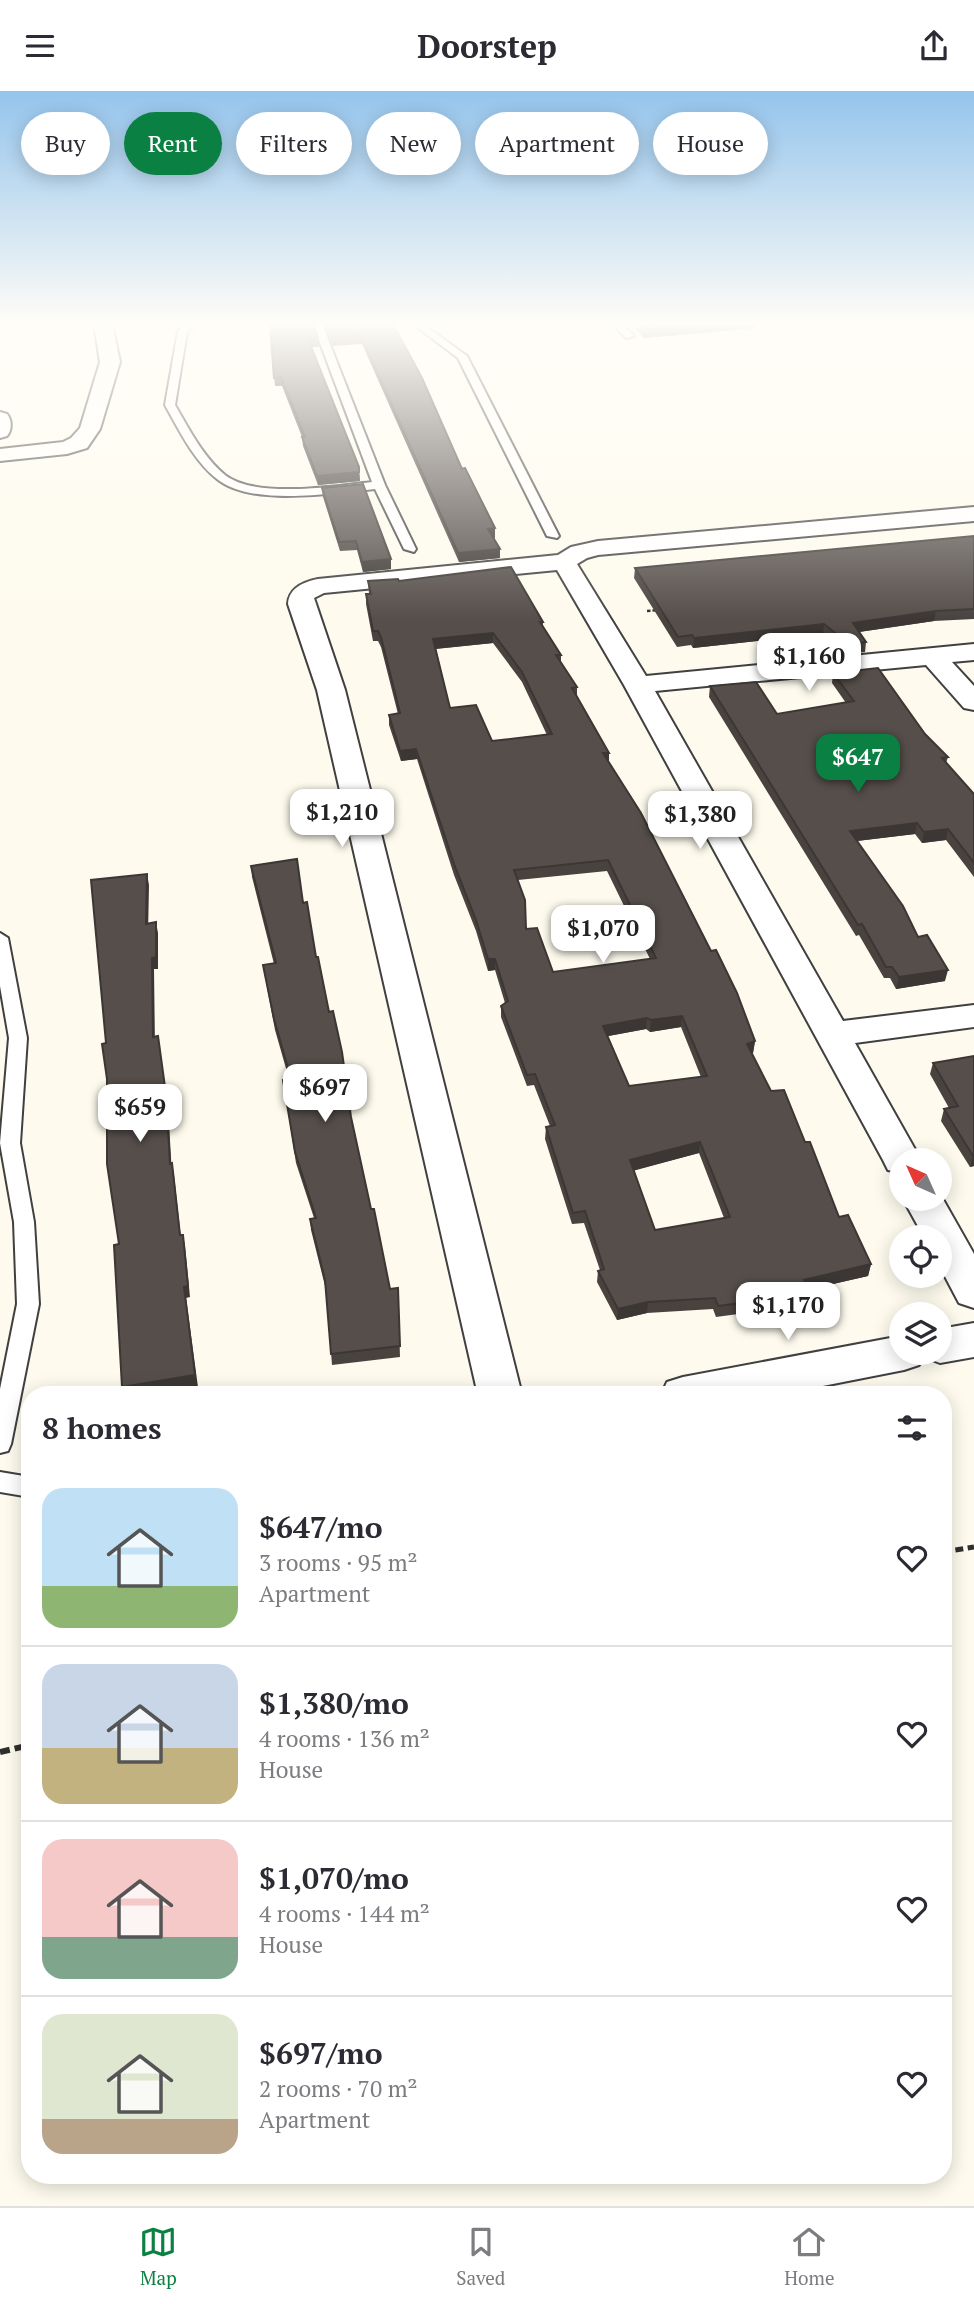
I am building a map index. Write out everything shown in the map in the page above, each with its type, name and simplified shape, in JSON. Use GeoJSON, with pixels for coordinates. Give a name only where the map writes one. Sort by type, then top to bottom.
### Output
{"type":"FeatureCollection","features":[{"type":"Feature","properties":{"kind":"street"},"geometry":{"type":"LineString","coordinates":[[0,455],[67,448],[79,443],[92,423]]}},
{"type":"Feature","properties":{"kind":"street"},"geometry":{"type":"LineString","coordinates":[[498,1386],[331,690],[301,604],[301,595],[318,586],[562,552],[974,515]]}},
{"type":"Feature","properties":{"kind":"street"},"geometry":{"type":"LineString","coordinates":[[562,552],[584,562],[974,526]]}},
{"type":"Feature","properties":{"kind":"street"},"geometry":{"type":"LineString","coordinates":[[562,552],[895,1148]]}},
{"type":"Feature","properties":{"kind":"street"},"geometry":{"type":"LineString","coordinates":[[638,685],[974,652]]}},
{"type":"Feature","properties":{"kind":"street"},"geometry":{"type":"LineString","coordinates":[[934,658],[974,702]]}},
{"type":"Feature","properties":{"kind":"street"},"geometry":{"type":"LineString","coordinates":[[833,1034],[974,1016]]}},
{"type":"Feature","properties":{"kind":"street"},"geometry":{"type":"LineString","coordinates":[[930,1211],[974,1292]]}},
{"type":"Feature","properties":{"kind":"street"},"geometry":{"type":"LineString","coordinates":[[952,1344],[974,1340]]}},
{"type":"Feature","properties":{"kind":"street"},"geometry":{"type":"LineString","coordinates":[[730,1386],[889,1356]]}},
{"type":"Feature","properties":{"kind":"lane"},"geometry":{"type":"LineString","coordinates":[[182,423],[213,469],[229,483],[260,489],[307,490],[379,485]]}},
{"type":"Feature","properties":{"kind":"lane"},"geometry":{"type":"LineString","coordinates":[[355,423],[379,485],[410,549]]}},
{"type":"Feature","properties":{"kind":"lane"},"geometry":{"type":"LineString","coordinates":[[496,423],[562,552]]}},
{"type":"Feature","properties":{"kind":"lane"},"geometry":{"type":"LineString","coordinates":[[0,938],[18,1038],[10,1143],[24,1222],[27,1304],[0,1444]]}},
{"type":"Feature","properties":{"kind":"lane"},"geometry":{"type":"LineString","coordinates":[[0,1482],[21,1486]]}},
{"type":"Feature","properties":{"kind":"path"},"geometry":{"type":"LineString","coordinates":[[647,611],[661,610]]}},
{"type":"Feature","properties":{"kind":"path"},"geometry":{"type":"LineString","coordinates":[[952,1551],[974,1547]]}},
{"type":"Feature","properties":{"kind":"path"},"geometry":{"type":"LineString","coordinates":[[0,1752],[21,1747]]}},
{"type":"Feature","properties":{"kind":"building"},"geometry":{"type":"Polygon","coordinates":[[[299,423],[341,423],[359,472],[317,476],[302,437],[305,437],[299,423]]]}},
{"type":"Feature","properties":{"kind":"building"},"geometry":{"type":"Polygon","coordinates":[[[400,423],[442,423],[462,469],[465,468],[495,528],[488,529],[500,549],[458,553],[400,423]]]}},
{"type":"Feature","properties":{"kind":"building"},"geometry":{"type":"Polygon","coordinates":[[[363,484],[391,559],[362,562],[356,541],[339,542],[322,488],[363,484]]]}},
{"type":"Feature","properties":{"kind":"building"},"geometry":{"type":"Polygon","coordinates":[[[974,536],[974,609],[936,611],[853,623],[866,642],[849,644],[824,624],[694,638],[692,635],[678,637],[635,568],[974,536]]]}},
{"type":"Feature","properties":{"kind":"building"},"geometry":{"type":"Polygon","coordinates":[[[511,567],[561,655],[556,655],[577,687],[572,688],[609,753],[603,753],[641,813],[711,951],[716,950],[737,993],[755,1041],[747,1044],[771,1091],[784,1090],[805,1142],[810,1142],[839,1217],[848,1215],[871,1264],[804,1280],[809,1294],[718,1306],[715,1298],[648,1302],[618,1309],[598,1271],[604,1269],[585,1211],[573,1213],[546,1127],[555,1125],[535,1074],[527,1075],[501,1006],[508,1001],[495,959],[488,959],[416,749],[400,751],[389,715],[400,713],[381,637],[378,631],[373,631],[366,594],[371,594],[368,581],[399,581],[511,567]],[[493,633],[433,639],[450,708],[476,705],[492,741],[552,734],[522,672],[493,633]],[[608,860],[514,870],[525,900],[526,929],[537,928],[553,972],[656,958],[608,860]],[[682,1016],[651,1020],[647,1018],[603,1026],[629,1086],[707,1076],[682,1016]],[[700,1142],[630,1160],[655,1230],[730,1217],[700,1142]]]}},
{"type":"Feature","properties":{"kind":"building"},"geometry":{"type":"Polygon","coordinates":[[[878,668],[925,734],[948,757],[942,758],[974,794],[974,863],[948,829],[924,832],[917,823],[850,831],[903,906],[918,937],[927,935],[948,970],[899,977],[892,967],[886,967],[862,924],[858,925],[710,686],[756,682],[777,714],[854,701],[833,673],[878,668]]]}},
{"type":"Feature","properties":{"kind":"building"},"geometry":{"type":"Polygon","coordinates":[[[297,859],[303,903],[307,902],[316,957],[329,1012],[333,1011],[342,1052],[351,1117],[371,1209],[374,1209],[390,1289],[398,1288],[400,1346],[331,1354],[325,1280],[310,1219],[316,1218],[295,1152],[283,1080],[291,1079],[274,1019],[263,965],[276,963],[251,866],[297,859]]]}},
{"type":"Feature","properties":{"kind":"building"},"geometry":{"type":"Polygon","coordinates":[[[147,874],[146,924],[156,922],[156,957],[152,958],[153,1037],[158,1036],[166,1094],[170,1164],[172,1163],[180,1235],[183,1235],[188,1286],[184,1287],[195,1375],[128,1386],[122,1386],[114,1245],[119,1244],[107,1164],[107,1079],[102,1044],[106,1043],[91,880],[147,874]]]}},
{"type":"Feature","properties":{"kind":"building"},"geometry":{"type":"Polygon","coordinates":[[[974,1056],[973,1156],[944,1109],[958,1106],[933,1063],[974,1056]]]}}]}
